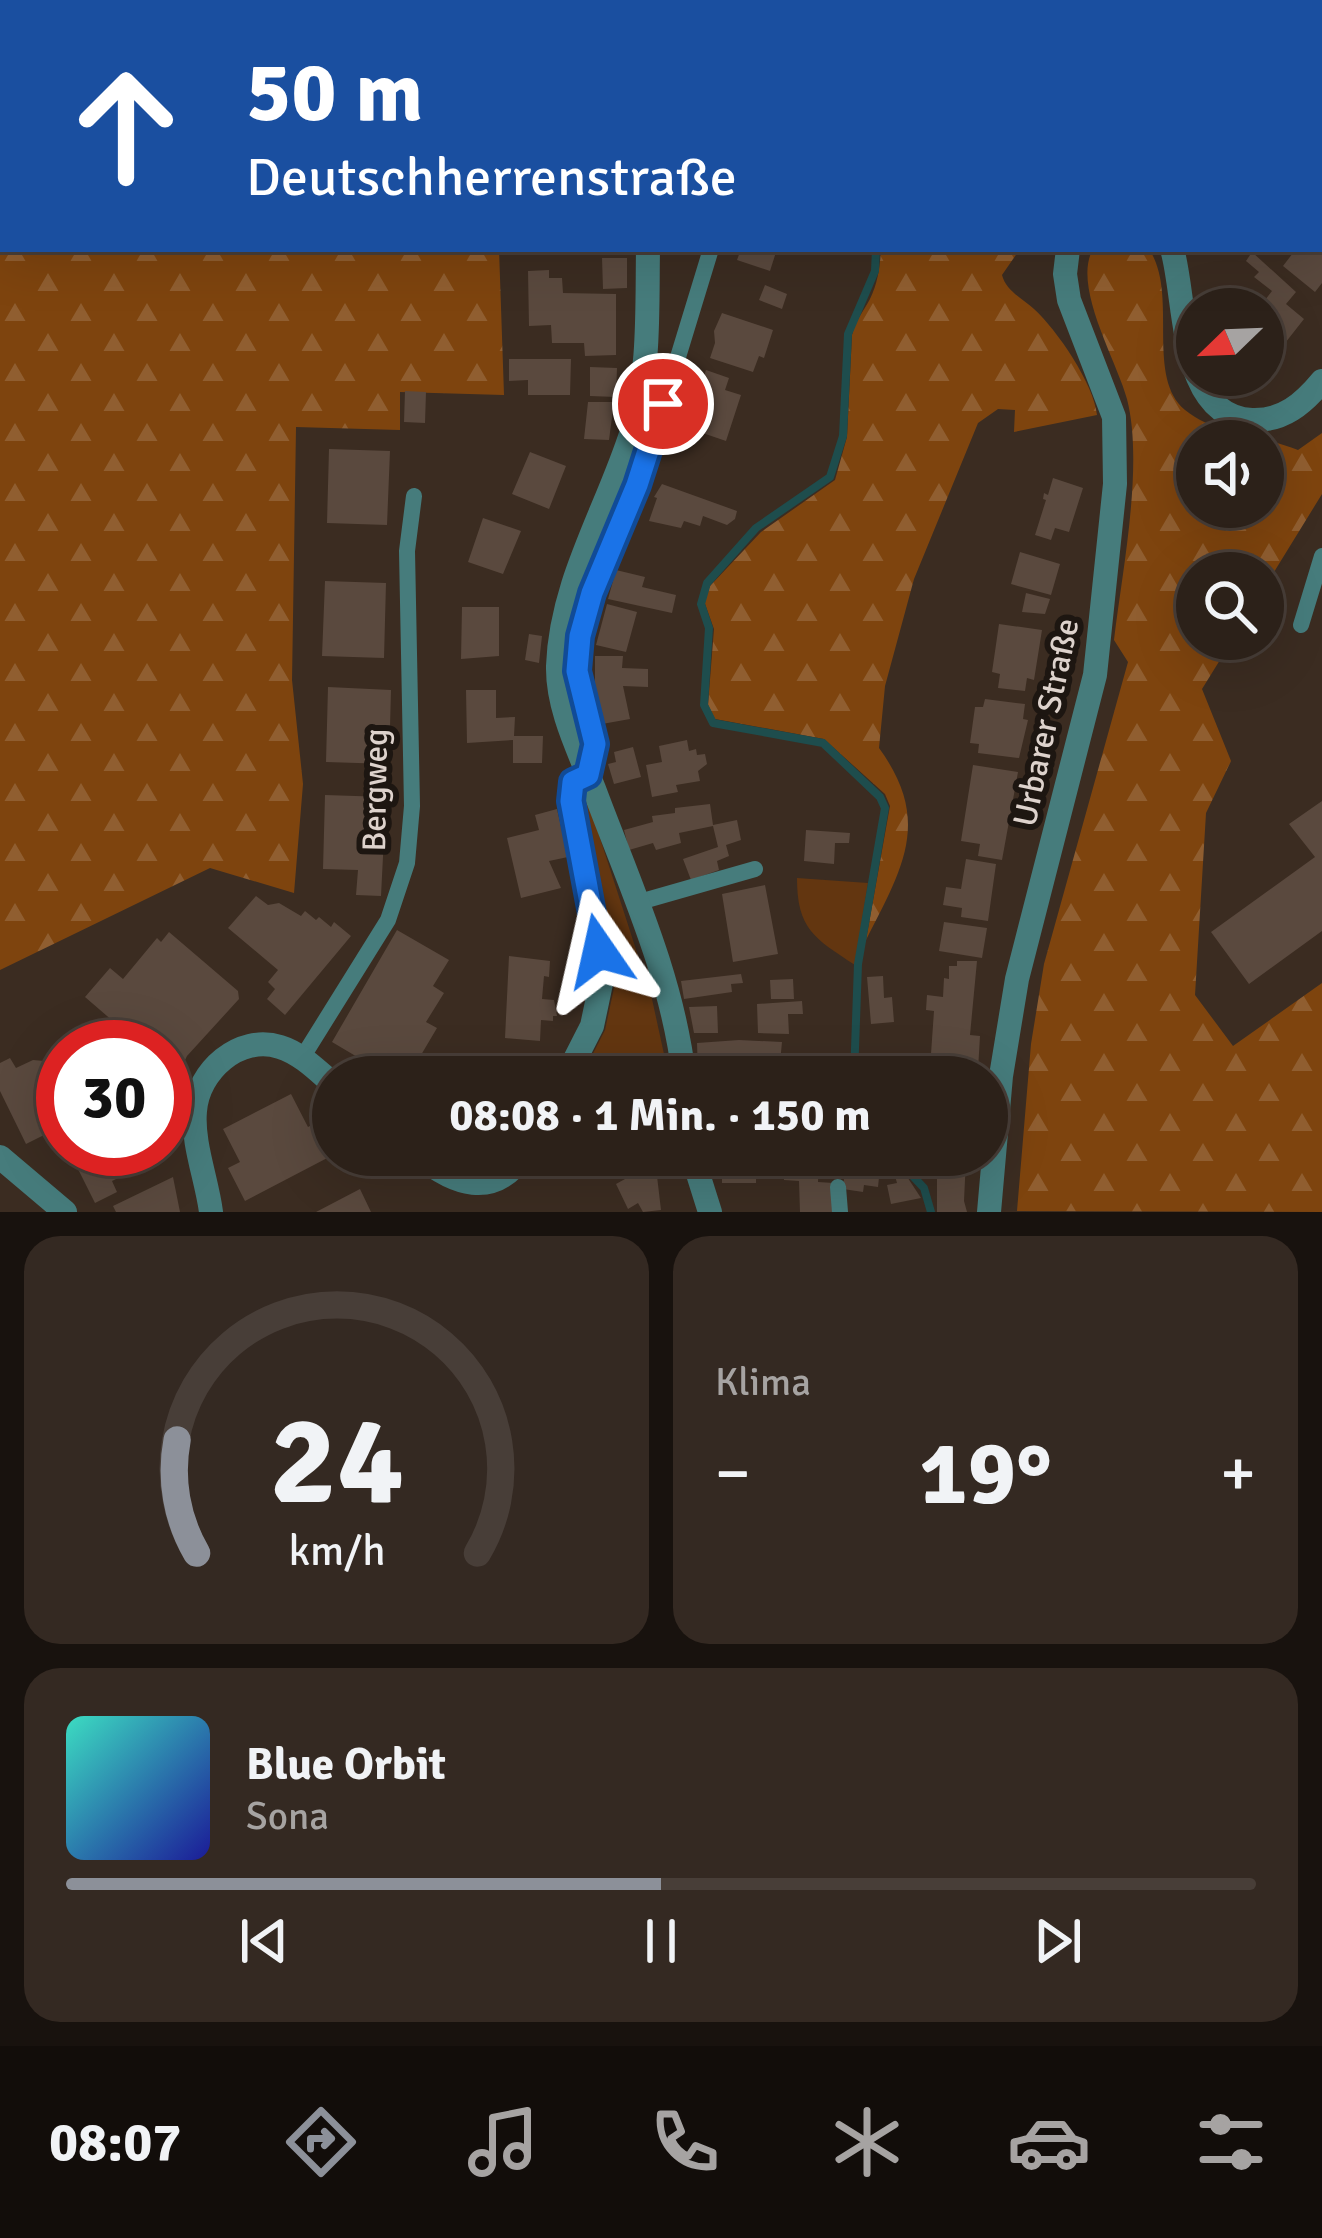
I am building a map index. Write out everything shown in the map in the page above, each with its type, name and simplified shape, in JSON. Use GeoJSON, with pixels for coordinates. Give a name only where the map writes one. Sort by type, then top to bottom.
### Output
{"type":"FeatureCollection","features":[{"type":"Feature","properties":{"kind":"street"},"geometry":{"type":"LineString","coordinates":[[648,252],[647,351],[632,430],[578,564],[562,627],[558,671],[568,722],[672,1004],[681,1056]]}},
{"type":"Feature","properties":{"kind":"street","name":"Urbarer Straße"},"geometry":{"type":"LineString","coordinates":[[989,1212],[1001,1076],[1017,979],[1095,676],[1115,484],[1114,417],[1069,300],[1068,252]]}},
{"type":"Feature","properties":{"kind":"street"},"geometry":{"type":"LineString","coordinates":[[1173,252],[1196,375],[1217,405],[1248,420],[1280,416],[1304,402],[1322,382]]}},
{"type":"Feature","properties":{"kind":"street"},"geometry":{"type":"LineString","coordinates":[[577,1056],[592,1027],[603,974],[571,801],[573,782],[588,775]]}},
{"type":"Feature","properties":{"kind":"street"},"geometry":{"type":"LineString","coordinates":[[211,1212],[194,1115],[208,1074],[220,1060],[258,1045],[278,1046],[312,1066]]}},
{"type":"Feature","properties":{"kind":"street"},"geometry":{"type":"LineString","coordinates":[[0,1157],[65,1212]]}},
{"type":"Feature","properties":{"kind":"street"},"geometry":{"type":"LineString","coordinates":[[452,1176],[480,1186],[504,1176]]}},
{"type":"Feature","properties":{"kind":"street"},"geometry":{"type":"LineString","coordinates":[[699,1176],[710,1212]]}},
{"type":"Feature","properties":{"kind":"lane"},"geometry":{"type":"LineString","coordinates":[[588,775],[595,744],[577,671],[580,636],[592,593],[653,439],[710,252]]}},
{"type":"Feature","properties":{"kind":"lane","name":"Bergweg"},"geometry":{"type":"LineString","coordinates":[[302,1058],[388,920],[407,862],[412,806],[407,551],[414,496]]}},
{"type":"Feature","properties":{"kind":"lane"},"geometry":{"type":"LineString","coordinates":[[1301,625],[1322,556]]}},
{"type":"Feature","properties":{"kind":"lane"},"geometry":{"type":"LineString","coordinates":[[636,903],[755,868]]}},
{"type":"Feature","properties":{"kind":"lane"},"geometry":{"type":"LineString","coordinates":[[838,1187],[840,1212]]}},
{"type":"Feature","properties":{"kind":"shaded area"},"geometry":{"type":"Polygon","coordinates":[[[588,801],[652,999],[664,1056],[592,1056],[605,1030],[617,974],[581,804],[588,801]]]}},
{"type":"Feature","properties":{"kind":"shaded area"},"geometry":{"type":"Polygon","coordinates":[[[797,878],[868,883],[855,965],[829,947],[805,921],[797,878]]]}},
{"type":"Feature","properties":{"kind":"green space"},"geometry":{"type":"Polygon","coordinates":[[[0,252],[499,252],[504,395],[400,392],[400,430],[296,427],[292,680],[303,784],[294,893],[210,868],[0,970],[0,252]]]}},
{"type":"Feature","properties":{"kind":"green space"},"geometry":{"type":"Polygon","coordinates":[[[881,252],[1018,252],[1002,275],[1004,281],[1063,344],[1082,373],[1097,415],[1014,432],[1015,410],[998,409],[978,423],[914,579],[885,686],[879,748],[905,799],[908,822],[900,866],[866,940],[890,806],[885,794],[824,739],[715,719],[708,705],[714,629],[704,601],[710,586],[761,532],[835,480],[847,437],[852,335],[879,268],[881,252]]]}},
{"type":"Feature","properties":{"kind":"green space"},"geometry":{"type":"Polygon","coordinates":[[[1092,252],[1150,252],[1162,288],[1167,377],[1173,395],[1200,420],[1176,420],[1176,528],[1284,528],[1284,445],[1298,450],[1322,433],[1322,494],[1284,556],[1284,552],[1176,552],[1176,660],[1220,660],[1202,689],[1231,761],[1206,813],[1195,995],[1233,1046],[1322,983],[1322,1212],[1017,1211],[1031,1044],[1044,964],[1128,662],[1114,640],[1130,519],[1132,426],[1092,302],[1088,264],[1092,252]]]}},
{"type":"Feature","properties":{"kind":"building"},"geometry":{"type":"Polygon","coordinates":[[[740,252],[776,252],[770,271],[737,260],[740,252]]]}},
{"type":"Feature","properties":{"kind":"building"},"geometry":{"type":"Polygon","coordinates":[[[1252,252],[1296,292],[1286,304],[1304,319],[1284,344],[1284,288],[1268,288],[1254,277],[1259,272],[1246,261],[1252,252]]]}},
{"type":"Feature","properties":{"kind":"building"},"geometry":{"type":"Polygon","coordinates":[[[1294,252],[1322,252],[1322,283],[1315,292],[1283,266],[1294,252]]]}},
{"type":"Feature","properties":{"kind":"building"},"geometry":{"type":"Polygon","coordinates":[[[602,258],[627,258],[627,288],[603,289],[602,258]]]}},
{"type":"Feature","properties":{"kind":"building"},"geometry":{"type":"Polygon","coordinates":[[[549,270],[549,278],[562,278],[563,293],[616,294],[616,355],[585,356],[584,343],[552,343],[551,325],[529,326],[528,271],[549,270]]]}},
{"type":"Feature","properties":{"kind":"building"},"geometry":{"type":"Polygon","coordinates":[[[765,285],[787,294],[782,309],[759,300],[765,285]]]}},
{"type":"Feature","properties":{"kind":"building"},"geometry":{"type":"Polygon","coordinates":[[[722,313],[773,330],[764,358],[759,356],[753,372],[710,358],[722,313]]]}},
{"type":"Feature","properties":{"kind":"building"},"geometry":{"type":"Polygon","coordinates":[[[509,359],[571,359],[570,395],[528,395],[528,380],[509,381],[509,359]]]}},
{"type":"Feature","properties":{"kind":"building"},"geometry":{"type":"Polygon","coordinates":[[[590,367],[617,368],[616,397],[590,396],[590,367]]]}},
{"type":"Feature","properties":{"kind":"building"},"geometry":{"type":"Polygon","coordinates":[[[706,370],[729,378],[725,390],[741,395],[726,441],[682,426],[697,381],[702,382],[706,370]]]}},
{"type":"Feature","properties":{"kind":"building"},"geometry":{"type":"Polygon","coordinates":[[[405,391],[426,392],[425,423],[404,422],[405,391]]]}},
{"type":"Feature","properties":{"kind":"building"},"geometry":{"type":"Polygon","coordinates":[[[588,402],[614,402],[609,440],[584,439],[588,402]]]}},
{"type":"Feature","properties":{"kind":"building"},"geometry":{"type":"Polygon","coordinates":[[[329,449],[390,451],[387,525],[327,523],[329,449]]]}},
{"type":"Feature","properties":{"kind":"building"},"geometry":{"type":"Polygon","coordinates":[[[530,452],[566,466],[549,509],[512,494],[530,452]]]}},
{"type":"Feature","properties":{"kind":"building"},"geometry":{"type":"Polygon","coordinates":[[[1053,478],[1083,488],[1069,532],[1055,528],[1051,540],[1035,535],[1044,493],[1048,495],[1053,478]]]}},
{"type":"Feature","properties":{"kind":"building"},"geometry":{"type":"Polygon","coordinates":[[[662,484],[737,511],[735,519],[727,525],[703,516],[700,526],[684,521],[681,528],[649,521],[662,484]]]}},
{"type":"Feature","properties":{"kind":"building"},"geometry":{"type":"Polygon","coordinates":[[[483,518],[521,531],[503,574],[468,562],[483,518]]]}},
{"type":"Feature","properties":{"kind":"building"},"geometry":{"type":"Polygon","coordinates":[[[1020,552],[1060,564],[1051,595],[1011,584],[1020,552]]]}},
{"type":"Feature","properties":{"kind":"building"},"geometry":{"type":"Polygon","coordinates":[[[616,570],[645,577],[642,587],[676,595],[672,613],[608,599],[616,570]]]}},
{"type":"Feature","properties":{"kind":"building"},"geometry":{"type":"Polygon","coordinates":[[[325,581],[386,583],[384,658],[322,656],[325,581]]]}},
{"type":"Feature","properties":{"kind":"building"},"geometry":{"type":"Polygon","coordinates":[[[1026,593],[1050,599],[1045,614],[1022,612],[1026,593]]]}},
{"type":"Feature","properties":{"kind":"building"},"geometry":{"type":"Polygon","coordinates":[[[607,604],[637,612],[626,652],[596,645],[607,604]]]}},
{"type":"Feature","properties":{"kind":"building"},"geometry":{"type":"Polygon","coordinates":[[[462,607],[499,607],[499,656],[461,659],[462,607]]]}},
{"type":"Feature","properties":{"kind":"building"},"geometry":{"type":"Polygon","coordinates":[[[999,624],[1042,630],[1034,680],[1027,678],[1025,691],[998,688],[1000,674],[992,672],[999,624]]]}},
{"type":"Feature","properties":{"kind":"building"},"geometry":{"type":"Polygon","coordinates":[[[529,634],[542,636],[539,663],[525,660],[529,634]]]}},
{"type":"Feature","properties":{"kind":"building"},"geometry":{"type":"Polygon","coordinates":[[[595,656],[623,656],[622,668],[648,669],[648,687],[623,686],[630,719],[602,724],[595,656]]]}},
{"type":"Feature","properties":{"kind":"building"},"geometry":{"type":"Polygon","coordinates":[[[328,687],[391,690],[389,764],[326,762],[328,687]]]}},
{"type":"Feature","properties":{"kind":"building"},"geometry":{"type":"Polygon","coordinates":[[[466,690],[496,690],[496,718],[515,717],[514,736],[543,736],[542,763],[513,763],[513,740],[467,743],[466,690]]]}},
{"type":"Feature","properties":{"kind":"building"},"geometry":{"type":"Polygon","coordinates":[[[985,699],[1025,704],[1023,719],[1028,720],[1019,758],[978,753],[979,744],[970,743],[975,707],[983,707],[985,699]]]}},
{"type":"Feature","properties":{"kind":"building"},"geometry":{"type":"Polygon","coordinates":[[[687,740],[689,751],[705,754],[707,764],[698,771],[700,781],[676,785],[678,792],[652,797],[646,765],[662,762],[659,746],[687,740]]]}},
{"type":"Feature","properties":{"kind":"building"},"geometry":{"type":"Polygon","coordinates":[[[633,747],[641,777],[614,784],[608,764],[616,762],[614,752],[633,747]]]}},
{"type":"Feature","properties":{"kind":"building"},"geometry":{"type":"Polygon","coordinates":[[[973,765],[1018,772],[1002,860],[978,856],[980,844],[961,841],[973,765]]]}},
{"type":"Feature","properties":{"kind":"building"},"geometry":{"type":"Polygon","coordinates":[[[325,795],[386,797],[381,896],[356,895],[358,870],[323,869],[325,795]]]}},
{"type":"Feature","properties":{"kind":"building"},"geometry":{"type":"Polygon","coordinates":[[[1322,801],[1322,931],[1249,984],[1211,932],[1315,857],[1289,824],[1322,801]]]}},
{"type":"Feature","properties":{"kind":"building"},"geometry":{"type":"Polygon","coordinates":[[[710,804],[713,825],[737,820],[741,840],[726,845],[729,856],[717,861],[719,870],[691,880],[683,859],[718,847],[713,826],[679,833],[681,843],[656,850],[653,843],[629,850],[624,830],[653,822],[652,816],[675,813],[675,808],[710,804]]]}},
{"type":"Feature","properties":{"kind":"building"},"geometry":{"type":"Polygon","coordinates":[[[557,809],[568,857],[549,861],[561,888],[521,898],[507,838],[539,830],[535,815],[557,809]]]}},
{"type":"Feature","properties":{"kind":"building"},"geometry":{"type":"Polygon","coordinates":[[[806,830],[850,833],[849,843],[835,843],[834,864],[804,861],[806,830]]]}},
{"type":"Feature","properties":{"kind":"building"},"geometry":{"type":"Polygon","coordinates":[[[966,859],[996,864],[988,921],[961,917],[962,908],[943,905],[946,887],[961,889],[966,859]]]}},
{"type":"Feature","properties":{"kind":"building"},"geometry":{"type":"Polygon","coordinates":[[[765,885],[778,954],[733,962],[722,894],[765,885]]]}},
{"type":"Feature","properties":{"kind":"building"},"geometry":{"type":"Polygon","coordinates":[[[256,896],[301,916],[305,911],[331,927],[334,922],[351,936],[285,1015],[267,999],[275,989],[268,982],[278,970],[228,928],[256,896]]]}},
{"type":"Feature","properties":{"kind":"building"},"geometry":{"type":"Polygon","coordinates":[[[944,922],[987,928],[982,958],[939,951],[944,922]]]}},
{"type":"Feature","properties":{"kind":"building"},"geometry":{"type":"Polygon","coordinates":[[[397,930],[449,960],[433,986],[444,993],[426,1022],[437,1028],[420,1056],[356,1056],[332,1042],[397,930]]]}},
{"type":"Feature","properties":{"kind":"building"},"geometry":{"type":"Polygon","coordinates":[[[169,932],[238,991],[239,999],[192,1051],[192,1020],[112,1020],[85,997],[110,968],[123,979],[157,938],[161,942],[169,932]]]}},
{"type":"Feature","properties":{"kind":"building"},"geometry":{"type":"Polygon","coordinates":[[[509,956],[550,961],[542,999],[554,1000],[557,1016],[553,1021],[541,1020],[540,1041],[505,1038],[509,956]]]}},
{"type":"Feature","properties":{"kind":"building"},"geometry":{"type":"Polygon","coordinates":[[[957,961],[977,961],[970,1035],[980,1036],[979,1056],[931,1056],[934,1011],[926,1010],[927,995],[943,997],[949,966],[957,966],[957,961]]]}},
{"type":"Feature","properties":{"kind":"building"},"geometry":{"type":"Polygon","coordinates":[[[741,974],[743,983],[731,984],[732,992],[684,999],[681,981],[741,974]]]}},
{"type":"Feature","properties":{"kind":"building"},"geometry":{"type":"Polygon","coordinates":[[[883,976],[884,998],[892,997],[894,1022],[871,1024],[867,977],[883,976]]]}},
{"type":"Feature","properties":{"kind":"building"},"geometry":{"type":"Polygon","coordinates":[[[793,979],[794,999],[771,999],[770,980],[793,979]]]}},
{"type":"Feature","properties":{"kind":"building"},"geometry":{"type":"Polygon","coordinates":[[[802,1001],[803,1014],[788,1014],[789,1034],[758,1033],[757,1004],[802,1001]]]}},
{"type":"Feature","properties":{"kind":"building"},"geometry":{"type":"Polygon","coordinates":[[[717,1006],[718,1033],[694,1033],[689,1007],[717,1006]]]}},
{"type":"Feature","properties":{"kind":"building"},"geometry":{"type":"Polygon","coordinates":[[[782,1042],[781,1056],[697,1056],[697,1043],[782,1042]]]}},
{"type":"Feature","properties":{"kind":"building"},"geometry":{"type":"Polygon","coordinates":[[[10,1058],[16,1068],[36,1060],[36,1139],[26,1144],[0,1091],[0,1063],[10,1058]]]}},
{"type":"Feature","properties":{"kind":"building"},"geometry":{"type":"Polygon","coordinates":[[[291,1094],[308,1127],[312,1125],[312,1166],[245,1201],[228,1168],[240,1162],[223,1129],[291,1094]]]}},
{"type":"Feature","properties":{"kind":"building"},"geometry":{"type":"Polygon","coordinates":[[[82,1176],[122,1176],[112,1181],[117,1192],[95,1203],[82,1176]]]}},
{"type":"Feature","properties":{"kind":"building"},"geometry":{"type":"Polygon","coordinates":[[[657,1176],[661,1210],[643,1212],[638,1203],[628,1209],[616,1184],[657,1176]]]}},
{"type":"Feature","properties":{"kind":"building"},"geometry":{"type":"Polygon","coordinates":[[[722,1176],[756,1176],[756,1183],[722,1183],[722,1176]]]}},
{"type":"Feature","properties":{"kind":"building"},"geometry":{"type":"Polygon","coordinates":[[[784,1176],[818,1176],[818,1182],[834,1183],[835,1212],[800,1212],[799,1181],[784,1180],[784,1176]]]}},
{"type":"Feature","properties":{"kind":"building"},"geometry":{"type":"Polygon","coordinates":[[[844,1176],[879,1176],[878,1187],[864,1185],[863,1192],[843,1189],[844,1176]]]}},
{"type":"Feature","properties":{"kind":"building"},"geometry":{"type":"Polygon","coordinates":[[[895,1176],[907,1176],[921,1198],[891,1204],[887,1185],[897,1183],[895,1176]]]}},
{"type":"Feature","properties":{"kind":"building"},"geometry":{"type":"Polygon","coordinates":[[[937,1176],[965,1176],[967,1212],[937,1212],[937,1176]]]}},
{"type":"Feature","properties":{"kind":"building"},"geometry":{"type":"Polygon","coordinates":[[[173,1177],[180,1212],[116,1212],[113,1206],[173,1177]]]}},
{"type":"Feature","properties":{"kind":"building"},"geometry":{"type":"Polygon","coordinates":[[[360,1189],[371,1212],[316,1212],[360,1189]]]}},
{"type":"Feature","properties":{"kind":"waterway"},"geometry":{"type":"LineString","coordinates":[[855,1056],[858,964],[885,808],[880,797],[823,743],[713,723],[704,705],[709,628],[701,604],[707,583],[756,528],[830,477],[843,436],[848,334],[875,271],[876,252]]}},
{"type":"Feature","properties":{"kind":"waterway"},"geometry":{"type":"LineString","coordinates":[[913,1176],[924,1188],[931,1212]]}},
{"type":"Feature","properties":{"kind":"route"},"geometry":{"type":"LineString","coordinates":[[599,951],[571,801],[573,782],[588,775],[595,744],[577,671],[580,636],[663,404]]}}]}
